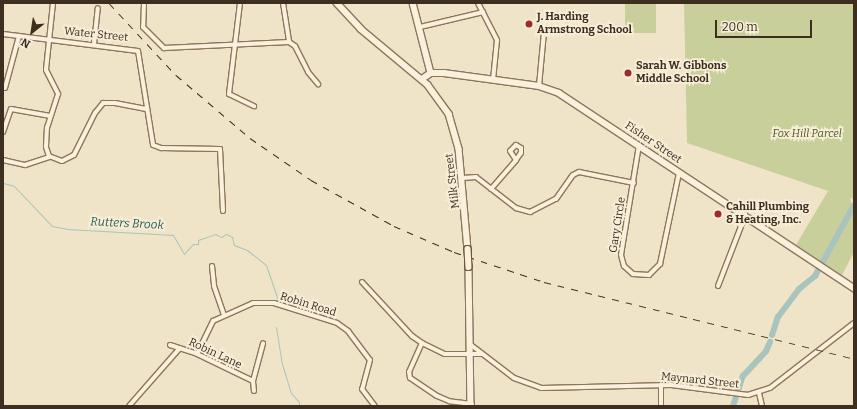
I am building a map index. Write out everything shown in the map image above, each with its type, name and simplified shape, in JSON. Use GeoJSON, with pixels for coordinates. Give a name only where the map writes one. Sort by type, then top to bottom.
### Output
{"type":"FeatureCollection","features":[{"type":"Feature","properties":{"kind":"main road","name":"Milk Street"},"geometry":{"type":"LineString","coordinates":[[337,3],[356,24],[422,79],[438,96],[452,121],[458,142],[463,178],[469,267],[472,405]]}},
{"type":"Feature","properties":{"kind":"main road"},"geometry":{"type":"LineString","coordinates":[[413,3],[431,73],[422,79]]}},
{"type":"Feature","properties":{"kind":"main road","name":"Fisher Street"},"geometry":{"type":"LineString","coordinates":[[431,73],[539,86],[565,96],[678,173],[854,288]]}},
{"type":"Feature","properties":{"kind":"street"},"geometry":{"type":"LineString","coordinates":[[50,157],[46,150],[46,134],[50,116],[58,94],[46,74],[53,3]]}},
{"type":"Feature","properties":{"kind":"street"},"geometry":{"type":"LineString","coordinates":[[144,3],[143,27],[164,48],[289,42],[295,46],[308,72],[318,84]]}},
{"type":"Feature","properties":{"kind":"street"},"geometry":{"type":"LineString","coordinates":[[240,3],[237,44],[229,94],[254,106]]}},
{"type":"Feature","properties":{"kind":"street"},"geometry":{"type":"LineString","coordinates":[[283,3],[289,42]]}},
{"type":"Feature","properties":{"kind":"street"},"geometry":{"type":"LineString","coordinates":[[478,3],[498,43],[493,80]]}},
{"type":"Feature","properties":{"kind":"street"},"geometry":{"type":"LineString","coordinates":[[94,44],[98,8]]}},
{"type":"Feature","properties":{"kind":"street"},"geometry":{"type":"LineString","coordinates":[[420,27],[483,12]]}},
{"type":"Feature","properties":{"kind":"street"},"geometry":{"type":"LineString","coordinates":[[539,86],[544,32]]}},
{"type":"Feature","properties":{"kind":"street","name":"Water Street"},"geometry":{"type":"LineString","coordinates":[[3,34],[134,48],[139,51],[147,110]]}},
{"type":"Feature","properties":{"kind":"street"},"geometry":{"type":"LineString","coordinates":[[5,88],[19,36]]}},
{"type":"Feature","properties":{"kind":"street"},"geometry":{"type":"LineString","coordinates":[[3,160],[25,165],[50,157],[62,161],[74,155],[95,113],[103,103],[115,103],[147,110],[152,141],[155,146],[219,148],[222,156],[223,211]]}},
{"type":"Feature","properties":{"kind":"street"},"geometry":{"type":"LineString","coordinates":[[3,132],[11,109],[50,116]]}},
{"type":"Feature","properties":{"kind":"street","name":"Gary Circle"},"geometry":{"type":"LineString","coordinates":[[639,146],[621,258],[629,272],[644,276],[654,272],[661,262],[678,173]]}},
{"type":"Feature","properties":{"kind":"street"},"geometry":{"type":"LineString","coordinates":[[491,189],[516,160]]}},
{"type":"Feature","properties":{"kind":"street"},"geometry":{"type":"LineString","coordinates":[[463,178],[476,177],[516,208],[530,212],[556,199],[573,175],[579,172],[634,183]]}},
{"type":"Feature","properties":{"kind":"street"},"geometry":{"type":"LineString","coordinates":[[718,286],[745,216]]}},
{"type":"Feature","properties":{"kind":"street"},"geometry":{"type":"LineString","coordinates":[[212,266],[214,286],[224,315]]}},
{"type":"Feature","properties":{"kind":"street"},"geometry":{"type":"LineString","coordinates":[[362,282],[412,336],[422,343],[441,353],[471,356],[483,354]]}},
{"type":"Feature","properties":{"kind":"street","name":"Robin Road"},"geometry":{"type":"LineString","coordinates":[[197,354],[209,326],[224,315],[253,303],[267,301],[343,326],[367,354],[369,363],[362,389],[375,406]]}},
{"type":"Feature","properties":{"kind":"street","name":"Maynard Street"},"geometry":{"type":"LineString","coordinates":[[471,345],[514,378],[542,388],[661,385],[740,394],[759,393],[770,388],[854,323]]}},
{"type":"Feature","properties":{"kind":"street"},"geometry":{"type":"LineString","coordinates":[[254,391],[252,381],[263,343]]}},
{"type":"Feature","properties":{"kind":"street"},"geometry":{"type":"LineString","coordinates":[[422,343],[410,369],[410,378],[444,400],[472,405]]}},
{"type":"Feature","properties":{"kind":"street","name":"Robin Lane"},"geometry":{"type":"LineString","coordinates":[[170,345],[197,354],[252,381]]}},
{"type":"Feature","properties":{"kind":"street"},"geometry":{"type":"LineString","coordinates":[[129,406],[180,348]]}},
{"type":"Feature","properties":{"kind":"street"},"geometry":{"type":"LineString","coordinates":[[661,385],[661,406]]}},
{"type":"Feature","properties":{"kind":"street"},"geometry":{"type":"LineString","coordinates":[[759,393],[762,406]]}},
{"type":"Feature","properties":{"kind":"green space"},"geometry":{"type":"Polygon","coordinates":[[[625,3],[656,3],[656,33],[625,33],[625,3]]]}},
{"type":"Feature","properties":{"kind":"green space","name":"Fox Hill Parcel"},"geometry":{"type":"Polygon","coordinates":[[[684,3],[854,3],[854,199],[850,198],[854,214],[854,252],[842,275],[796,245],[828,191],[687,143],[684,3]]]}},
{"type":"Feature","properties":{"kind":"waterway","name":"Rutters Brook"},"geometry":{"type":"LineString","coordinates":[[3,183],[14,186],[52,226],[67,229],[173,235],[184,254],[193,244],[198,244],[198,240],[215,234],[221,237],[226,234],[232,237],[234,245],[247,250],[266,265],[278,300]]}},
{"type":"Feature","properties":{"kind":"waterway"},"geometry":{"type":"LineString","coordinates":[[772,335],[778,317],[799,289],[815,276],[854,205]]}},
{"type":"Feature","properties":{"kind":"waterway","name":"Rutters Brook"},"geometry":{"type":"LineString","coordinates":[[276,327],[282,364],[291,393],[299,402],[299,406]]}},
{"type":"Feature","properties":{"kind":"waterway"},"geometry":{"type":"LineString","coordinates":[[733,406],[743,376],[766,351],[770,342]]}},
{"type":"Feature","properties":{"kind":"railway"},"geometry":{"type":"LineString","coordinates":[[109,3],[176,75],[250,138],[311,180],[394,226],[454,252],[544,282],[854,359]]}},
{"type":"Feature","properties":{"kind":"place","name":"J. Harding Armstrong School"},"geometry":{"type":"Point","coordinates":[529,24]}},
{"type":"Feature","properties":{"kind":"place","name":"Sarah W. Gibbons Middle School"},"geometry":{"type":"Point","coordinates":[628,73]}},
{"type":"Feature","properties":{"kind":"place","name":"Cahill Plumbing & Heating, Inc."},"geometry":{"type":"Point","coordinates":[718,214]}}]}
